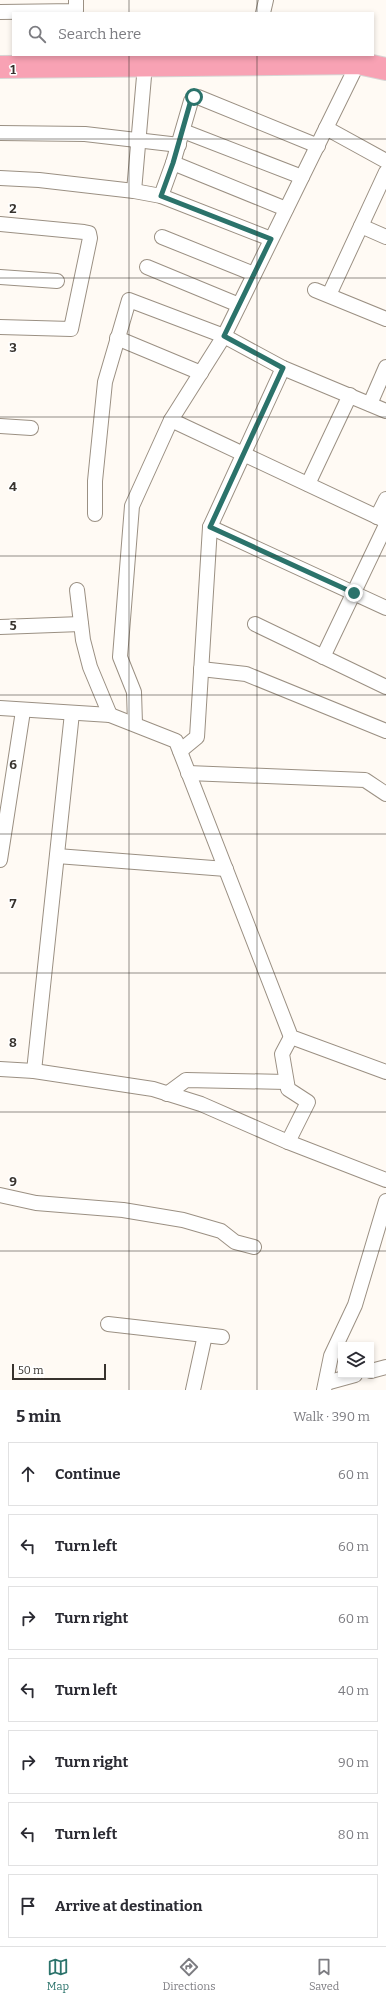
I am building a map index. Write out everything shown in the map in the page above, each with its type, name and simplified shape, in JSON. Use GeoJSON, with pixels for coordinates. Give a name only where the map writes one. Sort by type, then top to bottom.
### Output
{"type":"FeatureCollection","features":[{"type":"Feature","properties":{"kind":"highway"},"geometry":{"type":"LineString","coordinates":[[0,67],[145,65],[250,60],[358,63],[386,69]]}},
{"type":"Feature","properties":{"kind":"street"},"geometry":{"type":"LineString","coordinates":[[0,12],[76,11],[76,0]]}},
{"type":"Feature","properties":{"kind":"street"},"geometry":{"type":"LineString","coordinates":[[263,12],[266,0]]}},
{"type":"Feature","properties":{"kind":"street"},"geometry":{"type":"LineString","coordinates":[[135,724],[134,692],[120,657],[132,506],[171,420],[224,336],[358,63]]}},
{"type":"Feature","properties":{"kind":"street"},"geometry":{"type":"LineString","coordinates":[[134,191],[145,65]]}},
{"type":"Feature","properties":{"kind":"street"},"geometry":{"type":"LineString","coordinates":[[161,196],[179,145],[191,100],[194,97],[198,97],[318,146]]}},
{"type":"Feature","properties":{"kind":"street"},"geometry":{"type":"LineString","coordinates":[[326,128],[386,161]]}},
{"type":"Feature","properties":{"kind":"street"},"geometry":{"type":"LineString","coordinates":[[183,131],[302,177]]}},
{"type":"Feature","properties":{"kind":"street"},"geometry":{"type":"LineString","coordinates":[[0,133],[85,134],[179,145]]}},
{"type":"Feature","properties":{"kind":"street"},"geometry":{"type":"LineString","coordinates":[[173,163],[286,209]]}},
{"type":"Feature","properties":{"kind":"street"},"geometry":{"type":"LineString","coordinates":[[329,296],[386,172]]}},
{"type":"Feature","properties":{"kind":"street"},"geometry":{"type":"LineString","coordinates":[[0,178],[39,180],[134,191],[161,196],[271,239]]}},
{"type":"Feature","properties":{"kind":"street"},"geometry":{"type":"LineString","coordinates":[[0,224],[84,232],[89,233],[90,238],[71,329],[0,327]]}},
{"type":"Feature","properties":{"kind":"street"},"geometry":{"type":"LineString","coordinates":[[361,226],[386,237]]}},
{"type":"Feature","properties":{"kind":"street"},"geometry":{"type":"LineString","coordinates":[[162,237],[254,274]]}},
{"type":"Feature","properties":{"kind":"street"},"geometry":{"type":"LineString","coordinates":[[147,267],[239,305]]}},
{"type":"Feature","properties":{"kind":"street"},"geometry":{"type":"LineString","coordinates":[[0,277],[57,281]]}},
{"type":"Feature","properties":{"kind":"street"},"geometry":{"type":"LineString","coordinates":[[315,290],[386,319]]}},
{"type":"Feature","properties":{"kind":"street"},"geometry":{"type":"LineString","coordinates":[[95,514],[95,481],[105,382],[129,300],[224,336],[283,368],[386,411]]}},
{"type":"Feature","properties":{"kind":"street"},"geometry":{"type":"LineString","coordinates":[[117,338],[200,373]]}},
{"type":"Feature","properties":{"kind":"street"},"geometry":{"type":"LineString","coordinates":[[370,404],[386,367]]}},
{"type":"Feature","properties":{"kind":"street"},"geometry":{"type":"LineString","coordinates":[[180,751],[197,737],[210,527],[283,368]]}},
{"type":"Feature","properties":{"kind":"street"},"geometry":{"type":"LineString","coordinates":[[308,484],[350,395]]}},
{"type":"Feature","properties":{"kind":"street"},"geometry":{"type":"LineString","coordinates":[[171,420],[383,521]]}},
{"type":"Feature","properties":{"kind":"street"},"geometry":{"type":"LineString","coordinates":[[0,426],[31,428]]}},
{"type":"Feature","properties":{"kind":"street"},"geometry":{"type":"LineString","coordinates":[[323,657],[354,593],[383,521],[386,499]]}},
{"type":"Feature","properties":{"kind":"street"},"geometry":{"type":"LineString","coordinates":[[210,527],[386,608]]}},
{"type":"Feature","properties":{"kind":"street"},"geometry":{"type":"LineString","coordinates":[[77,590],[81,624],[90,667],[110,715]]}},
{"type":"Feature","properties":{"kind":"street"},"geometry":{"type":"LineString","coordinates":[[0,627],[81,624]]}},
{"type":"Feature","properties":{"kind":"street"},"geometry":{"type":"LineString","coordinates":[[255,624],[386,687]]}},
{"type":"Feature","properties":{"kind":"street"},"geometry":{"type":"LineString","coordinates":[[201,669],[246,674],[386,731]]}},
{"type":"Feature","properties":{"kind":"street"},"geometry":{"type":"LineString","coordinates":[[0,708],[23,711],[110,715],[176,741],[291,1037],[386,1072]]}},
{"type":"Feature","properties":{"kind":"street"},"geometry":{"type":"LineString","coordinates":[[0,860],[23,711]]}},
{"type":"Feature","properties":{"kind":"street"},"geometry":{"type":"LineString","coordinates":[[34,1071],[72,713]]}},
{"type":"Feature","properties":{"kind":"street"},"geometry":{"type":"LineString","coordinates":[[188,773],[365,780],[386,794]]}},
{"type":"Feature","properties":{"kind":"street"},"geometry":{"type":"LineString","coordinates":[[57,856],[226,869]]}},
{"type":"Feature","properties":{"kind":"street"},"geometry":{"type":"LineString","coordinates":[[288,1142],[308,1102],[288,1089],[286,1082],[282,1054],[291,1037]]}},
{"type":"Feature","properties":{"kind":"street"},"geometry":{"type":"LineString","coordinates":[[0,1069],[34,1071],[153,1089],[201,1104],[288,1142],[386,1180]]}},
{"type":"Feature","properties":{"kind":"street"},"geometry":{"type":"LineString","coordinates":[[167,1094],[186,1080],[286,1082]]}},
{"type":"Feature","properties":{"kind":"street"},"geometry":{"type":"LineString","coordinates":[[0,1195],[36,1203],[123,1210],[183,1220],[221,1231],[235,1242],[254,1247]]}},
{"type":"Feature","properties":{"kind":"street"},"geometry":{"type":"LineString","coordinates":[[325,1386],[331,1356],[355,1305],[386,1201]]}},
{"type":"Feature","properties":{"kind":"street"},"geometry":{"type":"LineString","coordinates":[[108,1324],[222,1337]]}},
{"type":"Feature","properties":{"kind":"street"},"geometry":{"type":"LineString","coordinates":[[193,1390],[205,1335]]}},
{"type":"Feature","properties":{"kind":"street"},"geometry":{"type":"LineString","coordinates":[[374,1370],[386,1366]]}},
{"type":"Feature","properties":{"kind":"street"},"geometry":{"type":"LineString","coordinates":[[325,1386],[347,1378]]}},
{"type":"Feature","properties":{"kind":"route"},"geometry":{"type":"LineString","coordinates":[[194,97],[191,100],[183,131],[161,196],[271,239],[224,336],[283,368],[210,527],[354,593]]}}]}
